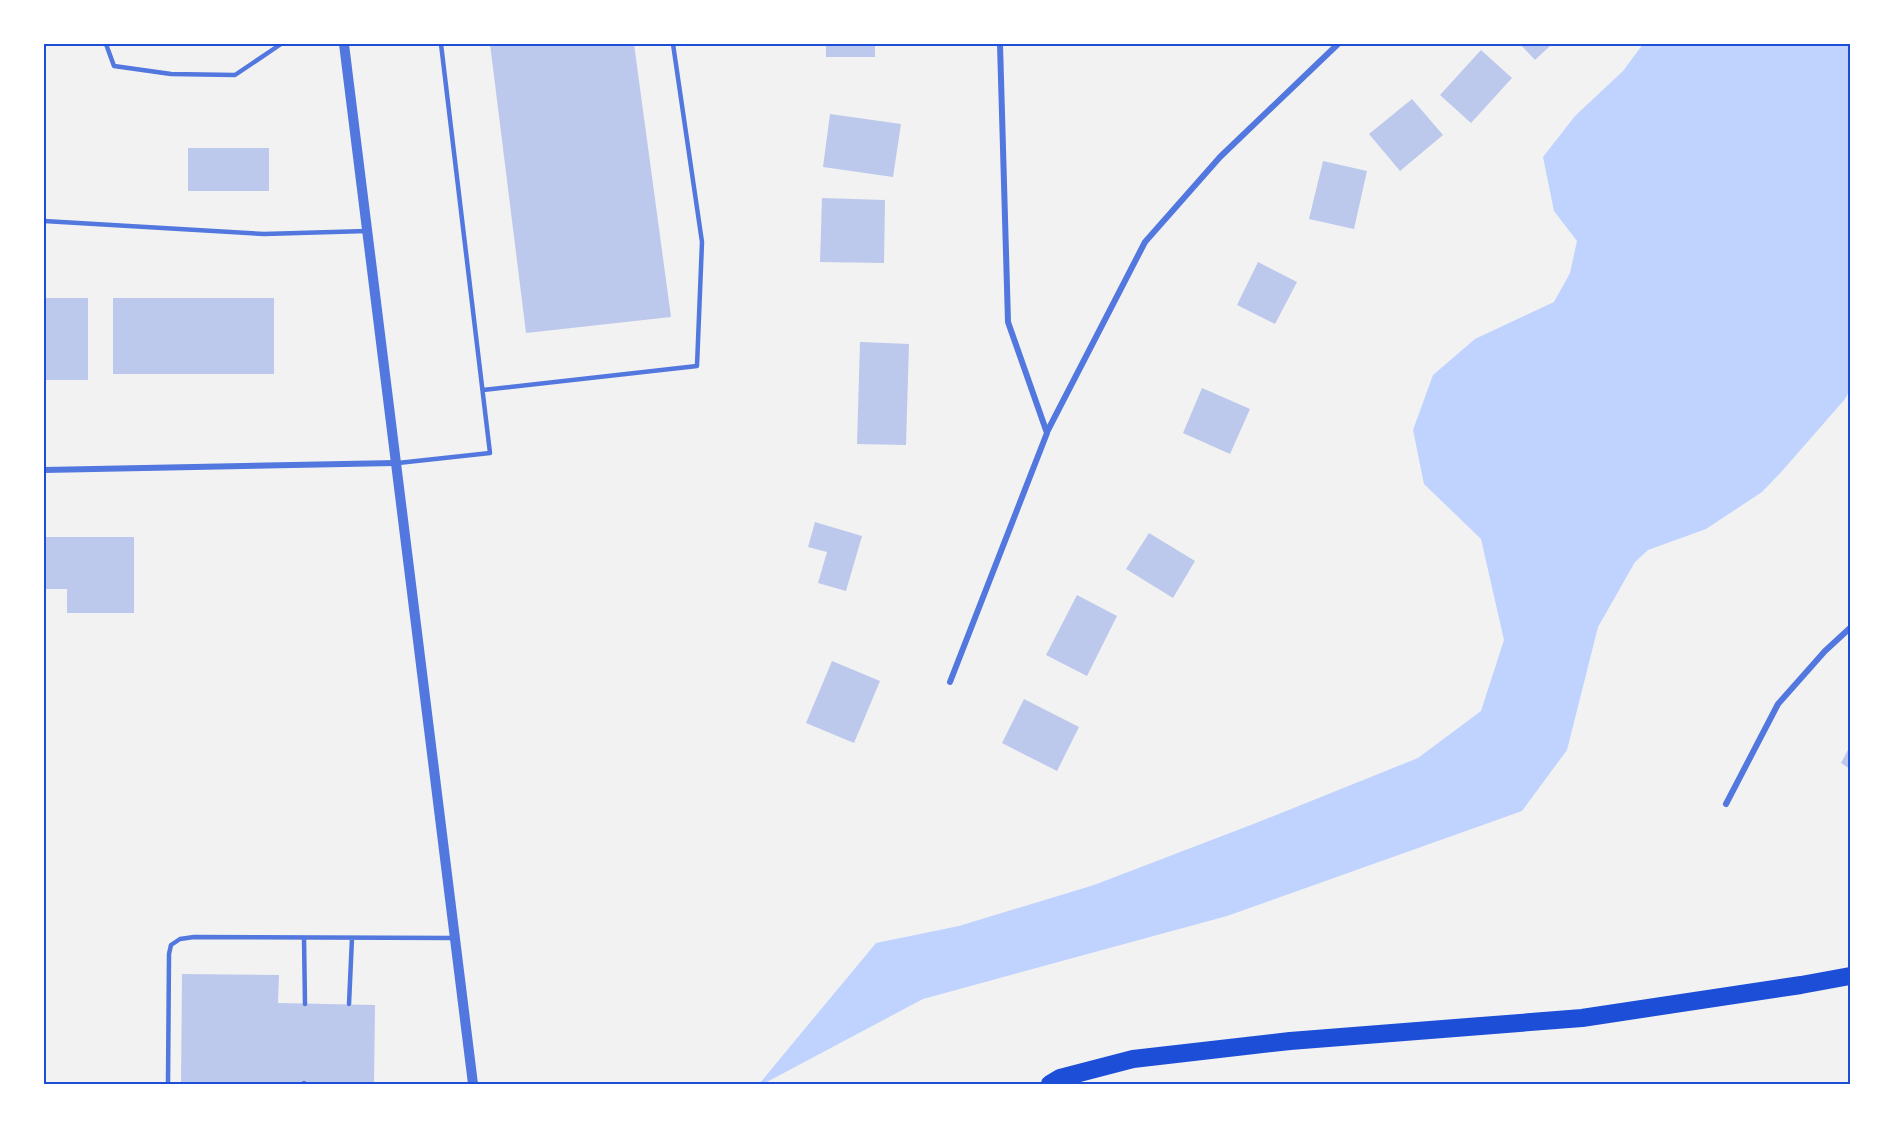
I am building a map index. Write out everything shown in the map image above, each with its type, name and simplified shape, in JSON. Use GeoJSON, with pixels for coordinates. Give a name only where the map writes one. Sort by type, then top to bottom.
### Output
{"type":"FeatureCollection","features":[{"type":"Feature","properties":{"kind":"highway"},"geometry":{"type":"LineString","coordinates":[[1050,1084],[1060,1078],[1133,1059],[1290,1041],[1582,1018],[1851,976]]}},
{"type":"Feature","properties":{"kind":"street"},"geometry":{"type":"LineString","coordinates":[[344,44],[473,1084]]}},
{"type":"Feature","properties":{"kind":"street"},"geometry":{"type":"LineString","coordinates":[[1000,44],[1008,322],[1047,433]]}},
{"type":"Feature","properties":{"kind":"street"},"geometry":{"type":"LineString","coordinates":[[950,682],[1047,433],[1145,242],[1220,157],[1338,44]]}},
{"type":"Feature","properties":{"kind":"street"},"geometry":{"type":"LineString","coordinates":[[44,470],[395,464]]}},
{"type":"Feature","properties":{"kind":"street"},"geometry":{"type":"LineString","coordinates":[[1726,804],[1778,704],[1826,651],[1851,628]]}},
{"type":"Feature","properties":{"kind":"lane"},"geometry":{"type":"LineString","coordinates":[[106,44],[114,66],[171,74],[224,75],[235,75],[281,44]]}},
{"type":"Feature","properties":{"kind":"lane"},"geometry":{"type":"LineString","coordinates":[[395,464],[490,453],[441,44]]}},
{"type":"Feature","properties":{"kind":"lane"},"geometry":{"type":"LineString","coordinates":[[483,390],[697,366],[702,242],[673,44]]}},
{"type":"Feature","properties":{"kind":"lane"},"geometry":{"type":"LineString","coordinates":[[44,221],[264,234],[367,231]]}},
{"type":"Feature","properties":{"kind":"lane"},"geometry":{"type":"LineString","coordinates":[[304,938],[305,1004]]}},
{"type":"Feature","properties":{"kind":"lane"},"geometry":{"type":"LineString","coordinates":[[350,1004],[352,938]]}},
{"type":"Feature","properties":{"kind":"lane"},"geometry":{"type":"LineString","coordinates":[[168,1084],[169,954],[171,945],[180,939],[454,938]]}},
{"type":"Feature","properties":{"kind":"water"},"geometry":{"type":"Polygon","coordinates":[[[1643,44],[1850,44],[1850,390],[1845,399],[1762,492],[1706,529],[1648,550],[1635,562],[1598,627],[1567,750],[1522,811],[1227,916],[923,999],[763,1084],[759,1084],[876,943],[959,926],[1094,885],[1256,823],[1418,758],[1481,711],[1504,640],[1481,539],[1424,484],[1413,430],[1433,375],[1475,339],[1554,302],[1570,273],[1577,241],[1554,211],[1543,157],[1575,116],[1623,71],[1643,44]]]}},
{"type":"Feature","properties":{"kind":"building"},"geometry":{"type":"Polygon","coordinates":[[[490,44],[634,44],[671,317],[526,333],[490,44]]]}},
{"type":"Feature","properties":{"kind":"building"},"geometry":{"type":"Polygon","coordinates":[[[826,44],[875,44],[875,57],[826,57],[826,44]]]}},
{"type":"Feature","properties":{"kind":"building"},"geometry":{"type":"Polygon","coordinates":[[[1520,44],[1552,44],[1535,60],[1520,44]]]}},
{"type":"Feature","properties":{"kind":"building"},"geometry":{"type":"Polygon","coordinates":[[[1481,50],[1512,78],[1471,123],[1440,95],[1481,50]]]}},
{"type":"Feature","properties":{"kind":"building"},"geometry":{"type":"Polygon","coordinates":[[[1412,99],[1443,135],[1400,171],[1369,134],[1412,99]]]}},
{"type":"Feature","properties":{"kind":"building"},"geometry":{"type":"Polygon","coordinates":[[[830,114],[901,124],[893,177],[823,167],[830,114]]]}},
{"type":"Feature","properties":{"kind":"building"},"geometry":{"type":"Polygon","coordinates":[[[188,148],[269,148],[269,191],[188,191],[188,148]]]}},
{"type":"Feature","properties":{"kind":"building"},"geometry":{"type":"Polygon","coordinates":[[[1323,161],[1367,171],[1354,229],[1309,219],[1323,161]]]}},
{"type":"Feature","properties":{"kind":"building"},"geometry":{"type":"Polygon","coordinates":[[[822,198],[885,200],[884,263],[820,262],[822,198]]]}},
{"type":"Feature","properties":{"kind":"building"},"geometry":{"type":"Polygon","coordinates":[[[1258,262],[1297,282],[1275,324],[1237,305],[1258,262]]]}},
{"type":"Feature","properties":{"kind":"building"},"geometry":{"type":"Polygon","coordinates":[[[44,298],[88,298],[88,380],[44,380],[44,298]]]}},
{"type":"Feature","properties":{"kind":"building"},"geometry":{"type":"Polygon","coordinates":[[[113,298],[274,298],[274,374],[113,374],[113,298]]]}},
{"type":"Feature","properties":{"kind":"building"},"geometry":{"type":"Polygon","coordinates":[[[860,342],[909,344],[906,445],[857,444],[860,342]]]}},
{"type":"Feature","properties":{"kind":"building"},"geometry":{"type":"Polygon","coordinates":[[[1202,388],[1250,409],[1230,454],[1183,433],[1202,388]]]}},
{"type":"Feature","properties":{"kind":"building"},"geometry":{"type":"Polygon","coordinates":[[[815,522],[862,536],[846,591],[818,583],[827,552],[808,547],[815,522]]]}},
{"type":"Feature","properties":{"kind":"building"},"geometry":{"type":"Polygon","coordinates":[[[1149,533],[1195,561],[1173,598],[1126,569],[1149,533]]]}},
{"type":"Feature","properties":{"kind":"building"},"geometry":{"type":"Polygon","coordinates":[[[44,537],[134,537],[134,613],[67,613],[67,589],[44,589],[44,537]]]}},
{"type":"Feature","properties":{"kind":"building"},"geometry":{"type":"Polygon","coordinates":[[[1077,595],[1117,616],[1087,676],[1046,655],[1077,595]]]}},
{"type":"Feature","properties":{"kind":"building"},"geometry":{"type":"Polygon","coordinates":[[[832,661],[880,681],[854,743],[806,723],[832,661]]]}},
{"type":"Feature","properties":{"kind":"building"},"geometry":{"type":"Polygon","coordinates":[[[1024,699],[1079,727],[1057,771],[1002,743],[1024,699]]]}},
{"type":"Feature","properties":{"kind":"building"},"geometry":{"type":"Polygon","coordinates":[[[1850,746],[1850,769],[1841,763],[1850,746]]]}},
{"type":"Feature","properties":{"kind":"building"},"geometry":{"type":"Polygon","coordinates":[[[182,974],[279,975],[278,1003],[375,1005],[374,1084],[271,1082],[271,1084],[181,1084],[182,974]]]}}]}
